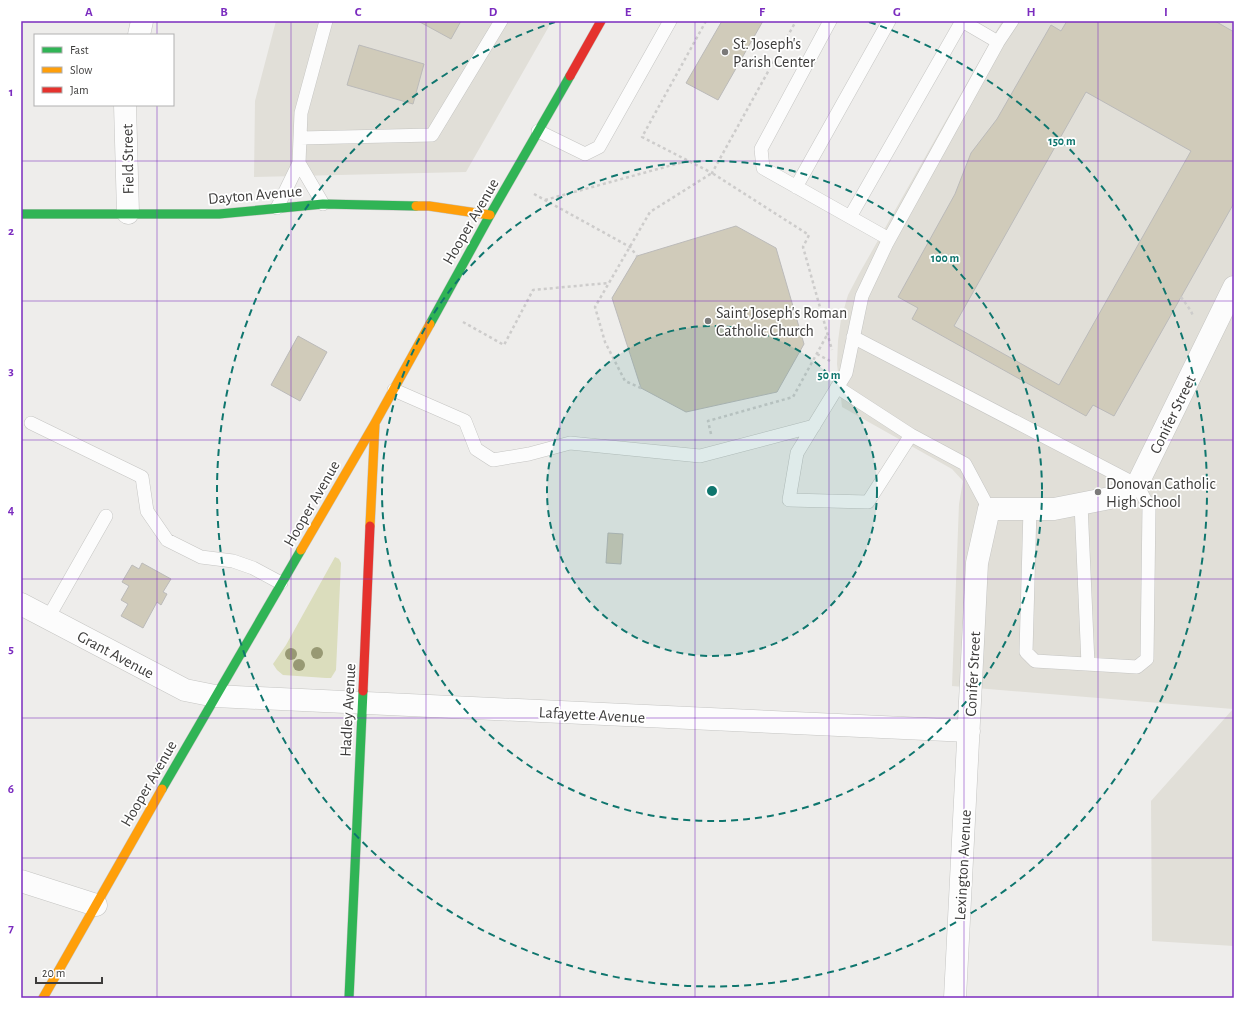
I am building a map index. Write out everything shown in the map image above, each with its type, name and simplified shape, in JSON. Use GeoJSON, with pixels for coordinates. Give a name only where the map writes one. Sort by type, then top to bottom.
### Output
{"type":"FeatureCollection","features":[{"type":"Feature","properties":{"kind":"main road","name":"Hooper Avenue"},"geometry":{"type":"LineString","coordinates":[[43,998],[214,696],[394,390],[490,215],[601,21]]}},
{"type":"Feature","properties":{"kind":"main road","name":"Dayton Avenue"},"geometry":{"type":"LineString","coordinates":[[21,214],[219,214],[323,204],[429,206],[490,215]]}},
{"type":"Feature","properties":{"kind":"main road","name":"Hadley Avenue"},"geometry":{"type":"LineString","coordinates":[[349,998],[375,423]]}},
{"type":"Feature","properties":{"kind":"street"},"geometry":{"type":"LineString","coordinates":[[139,34],[142,21]]}},
{"type":"Feature","properties":{"kind":"street","name":"Field Street"},"geometry":{"type":"LineString","coordinates":[[125,106],[128,214]]}},
{"type":"Feature","properties":{"kind":"street","name":"Conifer Street"},"geometry":{"type":"LineString","coordinates":[[1137,485],[1234,287]]}},
{"type":"Feature","properties":{"kind":"street"},"geometry":{"type":"LineString","coordinates":[[990,509],[1054,509],[1110,498],[1137,485]]}},
{"type":"Feature","properties":{"kind":"street","name":"Conifer Street"},"geometry":{"type":"LineString","coordinates":[[969,731],[977,563],[990,509]]}},
{"type":"Feature","properties":{"kind":"street","name":"Grant Avenue"},"geometry":{"type":"LineString","coordinates":[[21,604],[185,690],[214,696]]}},
{"type":"Feature","properties":{"kind":"street","name":"Lafayette Avenue"},"geometry":{"type":"LineString","coordinates":[[214,696],[969,731]]}},
{"type":"Feature","properties":{"kind":"street","name":"Lexington Avenue"},"geometry":{"type":"LineString","coordinates":[[955,998],[969,731]]}},
{"type":"Feature","properties":{"kind":"street"},"geometry":{"type":"LineString","coordinates":[[21,881],[96,905]]}},
{"type":"Feature","properties":{"kind":"lane"},"geometry":{"type":"LineString","coordinates":[[277,208],[299,162],[300,113],[326,21]]}},
{"type":"Feature","properties":{"kind":"lane"},"geometry":{"type":"LineString","coordinates":[[300,138],[432,135],[501,21]]}},
{"type":"Feature","properties":{"kind":"lane"},"geometry":{"type":"LineString","coordinates":[[538,131],[585,154],[599,147],[670,21]]}},
{"type":"Feature","properties":{"kind":"lane"},"geometry":{"type":"LineString","coordinates":[[830,21],[761,149],[763,168],[889,240]]}},
{"type":"Feature","properties":{"kind":"lane"},"geometry":{"type":"LineString","coordinates":[[796,187],[889,21]]}},
{"type":"Feature","properties":{"kind":"lane"},"geometry":{"type":"LineString","coordinates":[[850,217],[962,21],[998,42]]}},
{"type":"Feature","properties":{"kind":"lane"},"geometry":{"type":"LineString","coordinates":[[911,435],[868,502],[789,500],[798,453],[846,373],[862,296],[889,240],[998,42],[1012,21]]}},
{"type":"Feature","properties":{"kind":"lane"},"geometry":{"type":"LineString","coordinates":[[299,162],[323,204]]}},
{"type":"Feature","properties":{"kind":"lane"},"geometry":{"type":"LineString","coordinates":[[853,337],[1137,485],[1149,506],[1147,659],[1137,667],[1035,662],[1026,652],[1030,509]]}},
{"type":"Feature","properties":{"kind":"lane"},"geometry":{"type":"LineString","coordinates":[[837,388],[911,435],[965,464],[990,509]]}},
{"type":"Feature","properties":{"kind":"lane"},"geometry":{"type":"LineString","coordinates":[[394,390],[465,421],[476,449],[493,460],[529,454],[570,443],[700,456],[814,426]]}},
{"type":"Feature","properties":{"kind":"lane"},"geometry":{"type":"LineString","coordinates":[[31,423],[142,477],[147,511],[167,540],[201,557],[233,561],[253,568],[281,583]]}},
{"type":"Feature","properties":{"kind":"lane"},"geometry":{"type":"LineString","coordinates":[[1081,504],[1088,664]]}},
{"type":"Feature","properties":{"kind":"lane"},"geometry":{"type":"LineString","coordinates":[[48,618],[106,516]]}},
{"type":"Feature","properties":{"kind":"path"},"geometry":{"type":"LineString","coordinates":[[706,21],[642,137],[712,173],[809,235],[803,247],[833,354]]}},
{"type":"Feature","properties":{"kind":"path"},"geometry":{"type":"LineString","coordinates":[[641,388],[625,381],[605,342],[595,307],[650,212],[712,173],[796,21]]}},
{"type":"Feature","properties":{"kind":"path"},"geometry":{"type":"LineString","coordinates":[[545,200],[688,161]]}},
{"type":"Feature","properties":{"kind":"path"},"geometry":{"type":"LineString","coordinates":[[534,194],[630,247],[637,256]]}},
{"type":"Feature","properties":{"kind":"path"},"geometry":{"type":"LineString","coordinates":[[463,322],[504,345],[533,290],[609,283]]}},
{"type":"Feature","properties":{"kind":"path"},"geometry":{"type":"LineString","coordinates":[[1181,297],[1191,310],[1193,316]]}},
{"type":"Feature","properties":{"kind":"path"},"geometry":{"type":"LineString","coordinates":[[716,452],[708,421],[793,397],[828,335]]}},
{"type":"Feature","properties":{"kind":"path"},"geometry":{"type":"LineString","coordinates":[[817,354],[830,361],[835,360]]}},
{"type":"Feature","properties":{"kind":"shaded area"},"geometry":{"type":"Polygon","coordinates":[[[276,21],[552,21],[466,172],[254,177],[255,101],[276,21]]]}},
{"type":"Feature","properties":{"kind":"shaded area","name":"Donovan Catholic High School"},"geometry":{"type":"Polygon","coordinates":[[[1002,21],[1234,21],[1234,946],[1152,941],[1151,801],[1233,709],[952,686],[959,504],[963,481],[952,469],[842,407],[837,364],[838,341],[841,319],[848,295],[1002,21]]]}},
{"type":"Feature","properties":{"kind":"green space"},"geometry":{"type":"Polygon","coordinates":[[[335,557],[339,559],[341,563],[336,670],[331,678],[283,675],[273,664],[286,645],[335,557]]]}},
{"type":"Feature","properties":{"kind":"building"},"geometry":{"type":"Polygon","coordinates":[[[418,21],[461,21],[451,39],[418,21]]]}},
{"type":"Feature","properties":{"kind":"building","name":"St. Joseph's Parish Center"},"geometry":{"type":"Polygon","coordinates":[[[722,21],[763,21],[718,100],[686,83],[722,21]]]}},
{"type":"Feature","properties":{"kind":"building"},"geometry":{"type":"Polygon","coordinates":[[[1067,21],[1215,21],[1234,32],[1234,203],[1114,416],[1093,405],[1086,416],[912,319],[918,308],[898,297],[955,194],[971,153],[997,119],[1051,25],[1061,31],[1067,21]],[[1086,92],[954,326],[1059,385],[1191,151],[1086,92]]]}},
{"type":"Feature","properties":{"kind":"building"},"geometry":{"type":"Polygon","coordinates":[[[359,45],[424,64],[413,104],[347,85],[359,45]]]}},
{"type":"Feature","properties":{"kind":"building","name":"Saint Joseph's Roman Catholic Church"},"geometry":{"type":"Polygon","coordinates":[[[736,226],[776,248],[804,344],[777,392],[686,412],[641,388],[612,298],[637,256],[736,226]]]}},
{"type":"Feature","properties":{"kind":"building"},"geometry":{"type":"Polygon","coordinates":[[[298,336],[327,352],[300,401],[271,385],[298,336]]]}},
{"type":"Feature","properties":{"kind":"building"},"geometry":{"type":"Polygon","coordinates":[[[608,533],[623,534],[621,564],[606,563],[608,533]]]}},
{"type":"Feature","properties":{"kind":"building"},"geometry":{"type":"Polygon","coordinates":[[[142,563],[171,579],[163,592],[167,594],[161,605],[157,602],[143,628],[121,616],[128,604],[121,600],[129,586],[122,582],[132,565],[139,569],[142,563]]]}},
{"type":"Feature","properties":{"kind":"traffic: fast"},"geometry":{"type":"LineString","coordinates":[[430,324],[490,215],[570,76]]}},
{"type":"Feature","properties":{"kind":"traffic: fast"},"geometry":{"type":"LineString","coordinates":[[21,214],[219,214],[323,204],[416,206]]}},
{"type":"Feature","properties":{"kind":"traffic: fast"},"geometry":{"type":"LineString","coordinates":[[162,789],[301,550]]}},
{"type":"Feature","properties":{"kind":"traffic: fast"},"geometry":{"type":"LineString","coordinates":[[349,998],[363,691]]}},
{"type":"Feature","properties":{"kind":"traffic: slow"},"geometry":{"type":"LineString","coordinates":[[416,206],[429,206],[490,215]]}},
{"type":"Feature","properties":{"kind":"traffic: slow"},"geometry":{"type":"LineString","coordinates":[[301,550],[375,423],[430,324]]}},
{"type":"Feature","properties":{"kind":"traffic: slow"},"geometry":{"type":"LineString","coordinates":[[370,526],[375,423]]}},
{"type":"Feature","properties":{"kind":"traffic: slow"},"geometry":{"type":"LineString","coordinates":[[43,998],[162,789]]}},
{"type":"Feature","properties":{"kind":"traffic: jam"},"geometry":{"type":"LineString","coordinates":[[570,76],[601,21]]}},
{"type":"Feature","properties":{"kind":"traffic: jam"},"geometry":{"type":"LineString","coordinates":[[363,691],[370,526]]}},
{"type":"Feature","properties":{"kind":"place","name":"St. Joseph's Parish Center"},"geometry":{"type":"Point","coordinates":[725,52]}},
{"type":"Feature","properties":{"kind":"place","name":"Saint Joseph's Roman Catholic Church"},"geometry":{"type":"Point","coordinates":[708,321]}},
{"type":"Feature","properties":{"kind":"place","name":"Donovan Catholic High School"},"geometry":{"type":"Point","coordinates":[1098,492]}}]}
